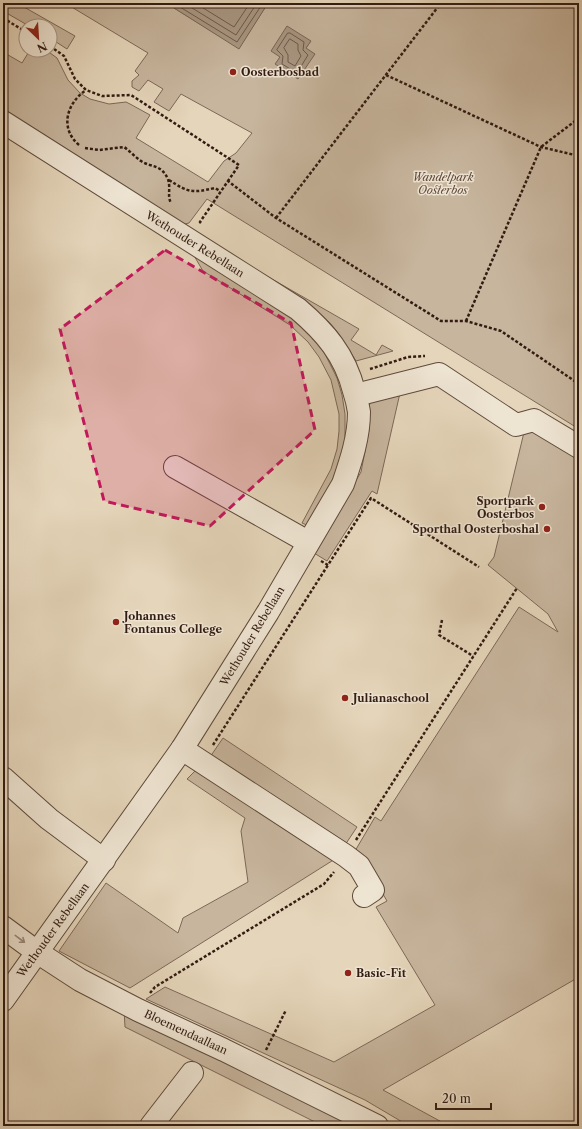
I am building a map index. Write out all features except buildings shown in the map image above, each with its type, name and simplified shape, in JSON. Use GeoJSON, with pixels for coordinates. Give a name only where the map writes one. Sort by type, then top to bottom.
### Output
{"type":"FeatureCollection","features":[{"type":"Feature","properties":{"kind":"street","name":"Wethouder Rebellaan"},"geometry":{"type":"LineString","coordinates":[[3,122],[298,309],[318,326],[335,347],[350,374],[359,411],[357,434],[351,462],[343,484],[268,612],[182,749],[3,1000]]}},
{"type":"Feature","properties":{"kind":"street"},"geometry":{"type":"LineString","coordinates":[[356,396],[439,374],[516,425],[534,420],[579,447]]}},
{"type":"Feature","properties":{"kind":"street"},"geometry":{"type":"LineString","coordinates":[[175,467],[306,546]]}},
{"type":"Feature","properties":{"kind":"street"},"geometry":{"type":"LineString","coordinates":[[182,749],[359,866],[373,890],[364,896]]}},
{"type":"Feature","properties":{"kind":"street"},"geometry":{"type":"LineString","coordinates":[[3,778],[49,819],[104,860]]}},
{"type":"Feature","properties":{"kind":"street","name":"Bloemendaallaan"},"geometry":{"type":"LineString","coordinates":[[3,927],[37,952],[80,980],[138,1010],[377,1126]]}},
{"type":"Feature","properties":{"kind":"street"},"geometry":{"type":"LineString","coordinates":[[151,1126],[192,1073]]}},
{"type":"Feature","properties":{"kind":"path"},"geometry":{"type":"LineString","coordinates":[[276,218],[441,3]]}},
{"type":"Feature","properties":{"kind":"path"},"geometry":{"type":"LineString","coordinates":[[3,18],[18,27]]}},
{"type":"Feature","properties":{"kind":"path"},"geometry":{"type":"LineString","coordinates":[[58,52],[64,56],[75,79],[86,90],[102,96],[131,96],[240,165],[220,191],[200,222]]}},
{"type":"Feature","properties":{"kind":"path"},"geometry":{"type":"LineString","coordinates":[[386,75],[541,147],[579,156]]}},
{"type":"Feature","properties":{"kind":"path"},"geometry":{"type":"LineString","coordinates":[[86,90],[79,95],[68,113],[66,121],[74,140],[86,149],[99,150],[124,147],[143,162],[159,168],[168,180],[170,188],[169,197],[172,204]]}},
{"type":"Feature","properties":{"kind":"path"},"geometry":{"type":"LineString","coordinates":[[466,321],[541,147],[579,118]]}},
{"type":"Feature","properties":{"kind":"path"},"geometry":{"type":"LineString","coordinates":[[168,180],[190,191],[198,192],[214,188],[220,191]]}},
{"type":"Feature","properties":{"kind":"path"},"geometry":{"type":"LineString","coordinates":[[228,180],[276,218],[441,321],[466,321],[501,331],[579,384]]}},
{"type":"Feature","properties":{"kind":"path"},"geometry":{"type":"LineString","coordinates":[[194,218],[204,225]]}},
{"type":"Feature","properties":{"kind":"path"},"geometry":{"type":"LineString","coordinates":[[202,762],[371,498],[479,567]]}},
{"type":"Feature","properties":{"kind":"path"},"geometry":{"type":"LineString","coordinates":[[306,546],[328,565]]}},
{"type":"Feature","properties":{"kind":"path"},"geometry":{"type":"LineString","coordinates":[[442,620],[439,635],[473,656],[517,588]]}},
{"type":"Feature","properties":{"kind":"path"},"geometry":{"type":"LineString","coordinates":[[260,1068],[266,1050],[286,1010]]}},
{"type":"Feature","properties":{"kind":"highlighted area"},"geometry":{"type":"Polygon","coordinates":[[[165,250],[291,323],[315,430],[210,526],[104,501],[60,329],[165,250]]]}},
{"type":"Feature","properties":{"kind":"green space"},"geometry":{"type":"Polygon","coordinates":[[[3,3],[17,3],[43,18],[18,18],[18,20],[3,11],[3,3]]]}},
{"type":"Feature","properties":{"kind":"green space","name":"Wandelpark Oosterbos"},"geometry":{"type":"Polygon","coordinates":[[[65,3],[175,3],[174,8],[239,48],[268,3],[579,3],[579,429],[207,199],[189,223],[181,225],[31,131],[3,110],[3,52],[22,63],[25,58],[57,58],[68,80],[80,93],[90,99],[109,104],[126,102],[150,115],[136,138],[208,182],[224,161],[236,153],[252,133],[181,94],[169,111],[154,102],[163,89],[148,80],[139,91],[132,87],[132,81],[139,75],[135,71],[148,53],[65,3]],[[310,42],[280,57],[276,64],[306,48],[310,42]]]}},
{"type":"Feature","properties":{"kind":"green space"},"geometry":{"type":"Polygon","coordinates":[[[58,26],[75,36],[67,49],[58,43],[58,26]]]}},
{"type":"Feature","properties":{"kind":"green space"},"geometry":{"type":"Polygon","coordinates":[[[216,247],[359,329],[351,340],[376,355],[382,345],[393,351],[356,361],[339,334],[321,315],[302,301],[216,247]]]}},
{"type":"Feature","properties":{"kind":"green space"},"geometry":{"type":"Polygon","coordinates":[[[193,254],[296,320],[314,338],[325,354],[337,378],[345,414],[345,449],[340,470],[309,526],[302,523],[331,469],[337,449],[339,414],[331,380],[319,357],[308,342],[290,325],[203,271],[193,254]]]}},
{"type":"Feature","properties":{"kind":"green space"},"geometry":{"type":"Polygon","coordinates":[[[400,393],[377,494],[372,491],[327,561],[314,553],[361,472],[369,430],[368,410],[370,403],[373,399],[400,393]]]}},
{"type":"Feature","properties":{"kind":"green space"},"geometry":{"type":"Polygon","coordinates":[[[526,424],[579,457],[579,977],[383,1090],[449,1126],[409,1126],[365,1100],[146,999],[165,987],[334,1062],[435,1005],[376,907],[387,901],[363,860],[355,851],[375,817],[381,821],[519,607],[558,632],[548,614],[488,565],[494,557],[526,424]]]}},
{"type":"Feature","properties":{"kind":"green space"},"geometry":{"type":"Polygon","coordinates":[[[223,738],[357,827],[345,845],[210,757],[223,738]]]}},
{"type":"Feature","properties":{"kind":"green space"},"geometry":{"type":"Polygon","coordinates":[[[196,770],[335,859],[130,988],[59,951],[106,883],[178,933],[183,918],[248,882],[241,831],[245,818],[187,779],[196,770]]]}},
{"type":"Feature","properties":{"kind":"green space"},"geometry":{"type":"Polygon","coordinates":[[[124,1009],[376,1126],[323,1126],[125,1027],[124,1009]]]}},
{"type":"Feature","properties":{"kind":"water"},"geometry":{"type":"Polygon","coordinates":[[[175,3],[268,3],[239,49],[174,8],[175,3]]]}},
{"type":"Feature","properties":{"kind":"water"},"geometry":{"type":"Polygon","coordinates":[[[287,26],[311,41],[306,48],[315,54],[298,79],[275,64],[280,57],[271,51],[287,26]]]}},
{"type":"Feature","properties":{"kind":"place","name":"Oosterbosbad"},"geometry":{"type":"Point","coordinates":[233,72]}},
{"type":"Feature","properties":{"kind":"place","name":"Sportpark Oosterbos"},"geometry":{"type":"Point","coordinates":[542,507]}},
{"type":"Feature","properties":{"kind":"place","name":"Sporthal Oosterboshal"},"geometry":{"type":"Point","coordinates":[547,529]}},
{"type":"Feature","properties":{"kind":"place","name":"Johannes Fontanus College"},"geometry":{"type":"Point","coordinates":[116,622]}},
{"type":"Feature","properties":{"kind":"place","name":"Julianaschool"},"geometry":{"type":"Point","coordinates":[345,698]}},
{"type":"Feature","properties":{"kind":"place","name":"Basic-Fit"},"geometry":{"type":"Point","coordinates":[348,973]}}]}
